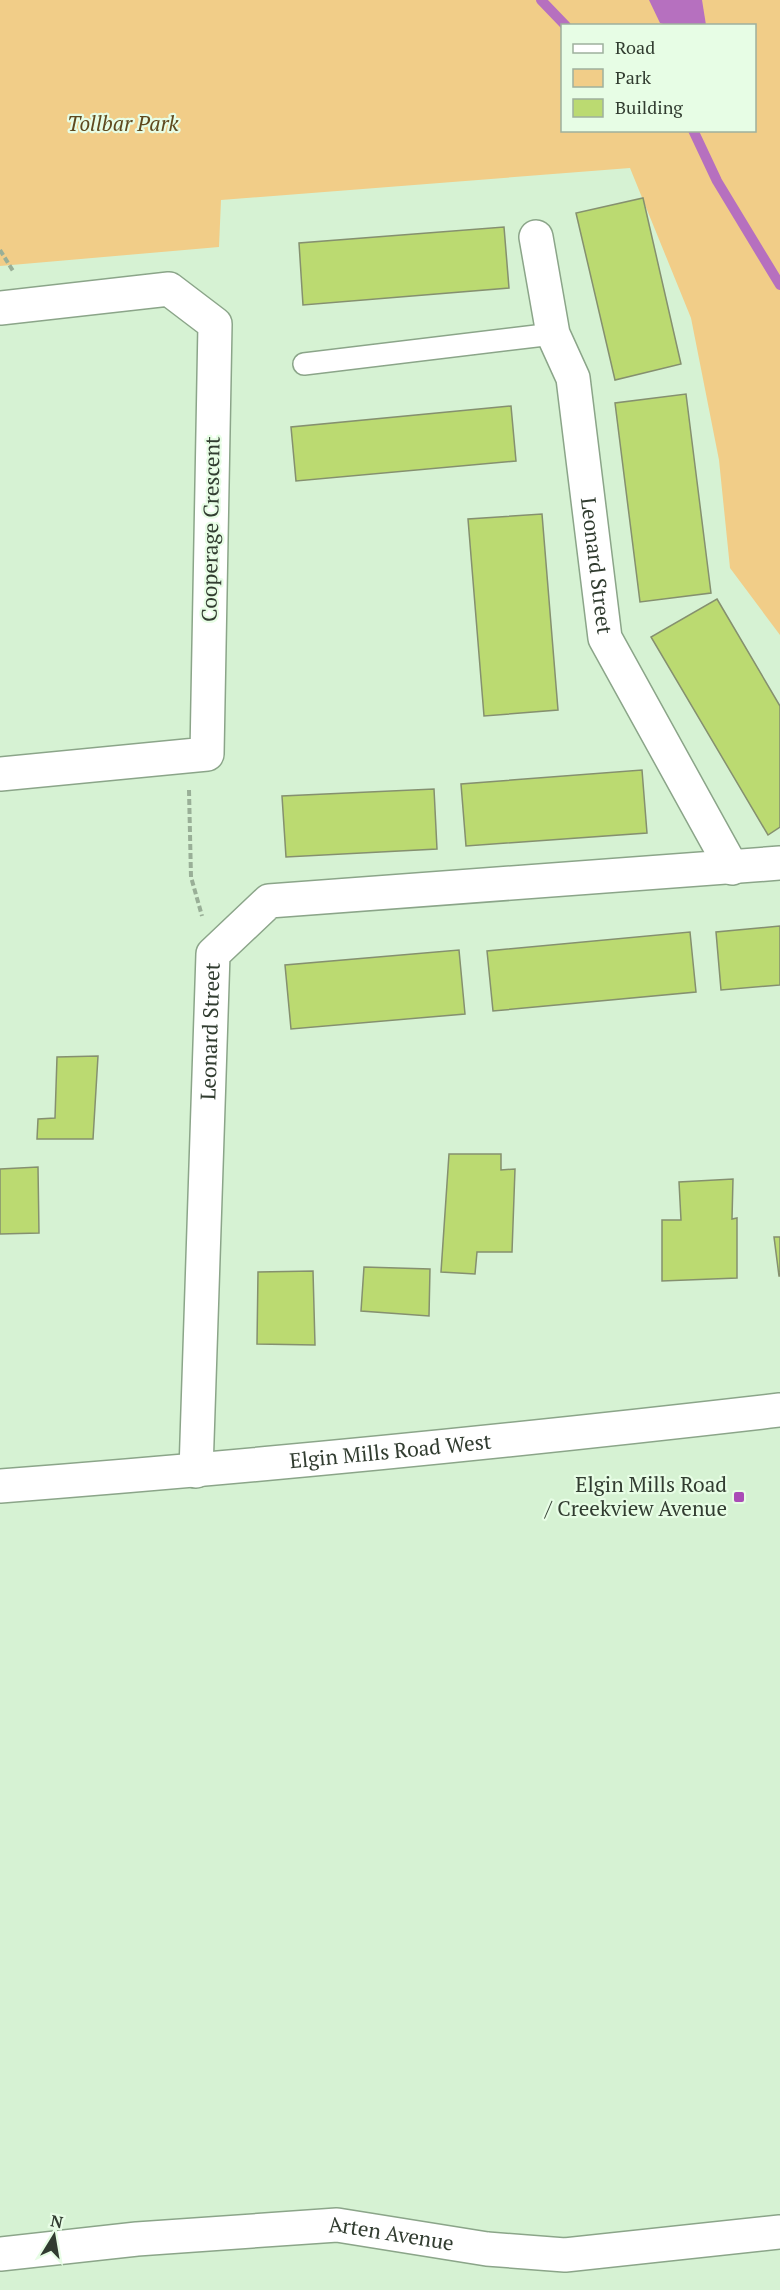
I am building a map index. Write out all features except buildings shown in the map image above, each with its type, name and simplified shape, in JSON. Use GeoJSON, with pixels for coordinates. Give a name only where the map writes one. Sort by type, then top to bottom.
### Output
{"type":"FeatureCollection","features":[{"type":"Feature","properties":{"kind":"street","name":"Leonard Street"},"geometry":{"type":"LineString","coordinates":[[536,237],[553,334],[573,378],[605,638],[732,868]]}},
{"type":"Feature","properties":{"kind":"street","name":"Cooperage Crescent"},"geometry":{"type":"LineString","coordinates":[[0,308],[169,289],[215,324],[207,754],[0,774]]}},
{"type":"Feature","properties":{"kind":"street","name":"Leonard Street"},"geometry":{"type":"LineString","coordinates":[[196,1471],[213,954],[268,901],[780,863]]}},
{"type":"Feature","properties":{"kind":"street","name":"Elgin Mills Road West"},"geometry":{"type":"LineString","coordinates":[[0,1486],[196,1471],[506,1441],[780,1410]]}},
{"type":"Feature","properties":{"kind":"street","name":"Arten Avenue"},"geometry":{"type":"LineString","coordinates":[[0,2254],[137,2239],[337,2225],[487,2249],[565,2255],[780,2232]]}},
{"type":"Feature","properties":{"kind":"lane"},"geometry":{"type":"LineString","coordinates":[[304,364],[553,334]]}},
{"type":"Feature","properties":{"kind":"path"},"geometry":{"type":"LineString","coordinates":[[178,791],[190,790],[191,877],[213,954]]}},
{"type":"Feature","properties":{"kind":"green space","name":"Tollbar Park"},"geometry":{"type":"Polygon","coordinates":[[[0,0],[780,0],[780,635],[730,568],[719,460],[691,318],[630,168],[221,200],[219,247],[0,266],[0,0]]]}},
{"type":"Feature","properties":{"kind":"shaded area"},"geometry":{"type":"Polygon","coordinates":[[[649,0],[702,0],[706,24],[660,23],[649,0]]]}},
{"type":"Feature","properties":{"kind":"waterway"},"geometry":{"type":"LineString","coordinates":[[541,0],[564,24]]}},
{"type":"Feature","properties":{"kind":"waterway"},"geometry":{"type":"LineString","coordinates":[[694,132],[717,181],[780,285]]}},
{"type":"Feature","properties":{"kind":"place","name":"Elgin Mills Road / Creekview Avenue"},"geometry":{"type":"Point","coordinates":[739,1497]}}]}
